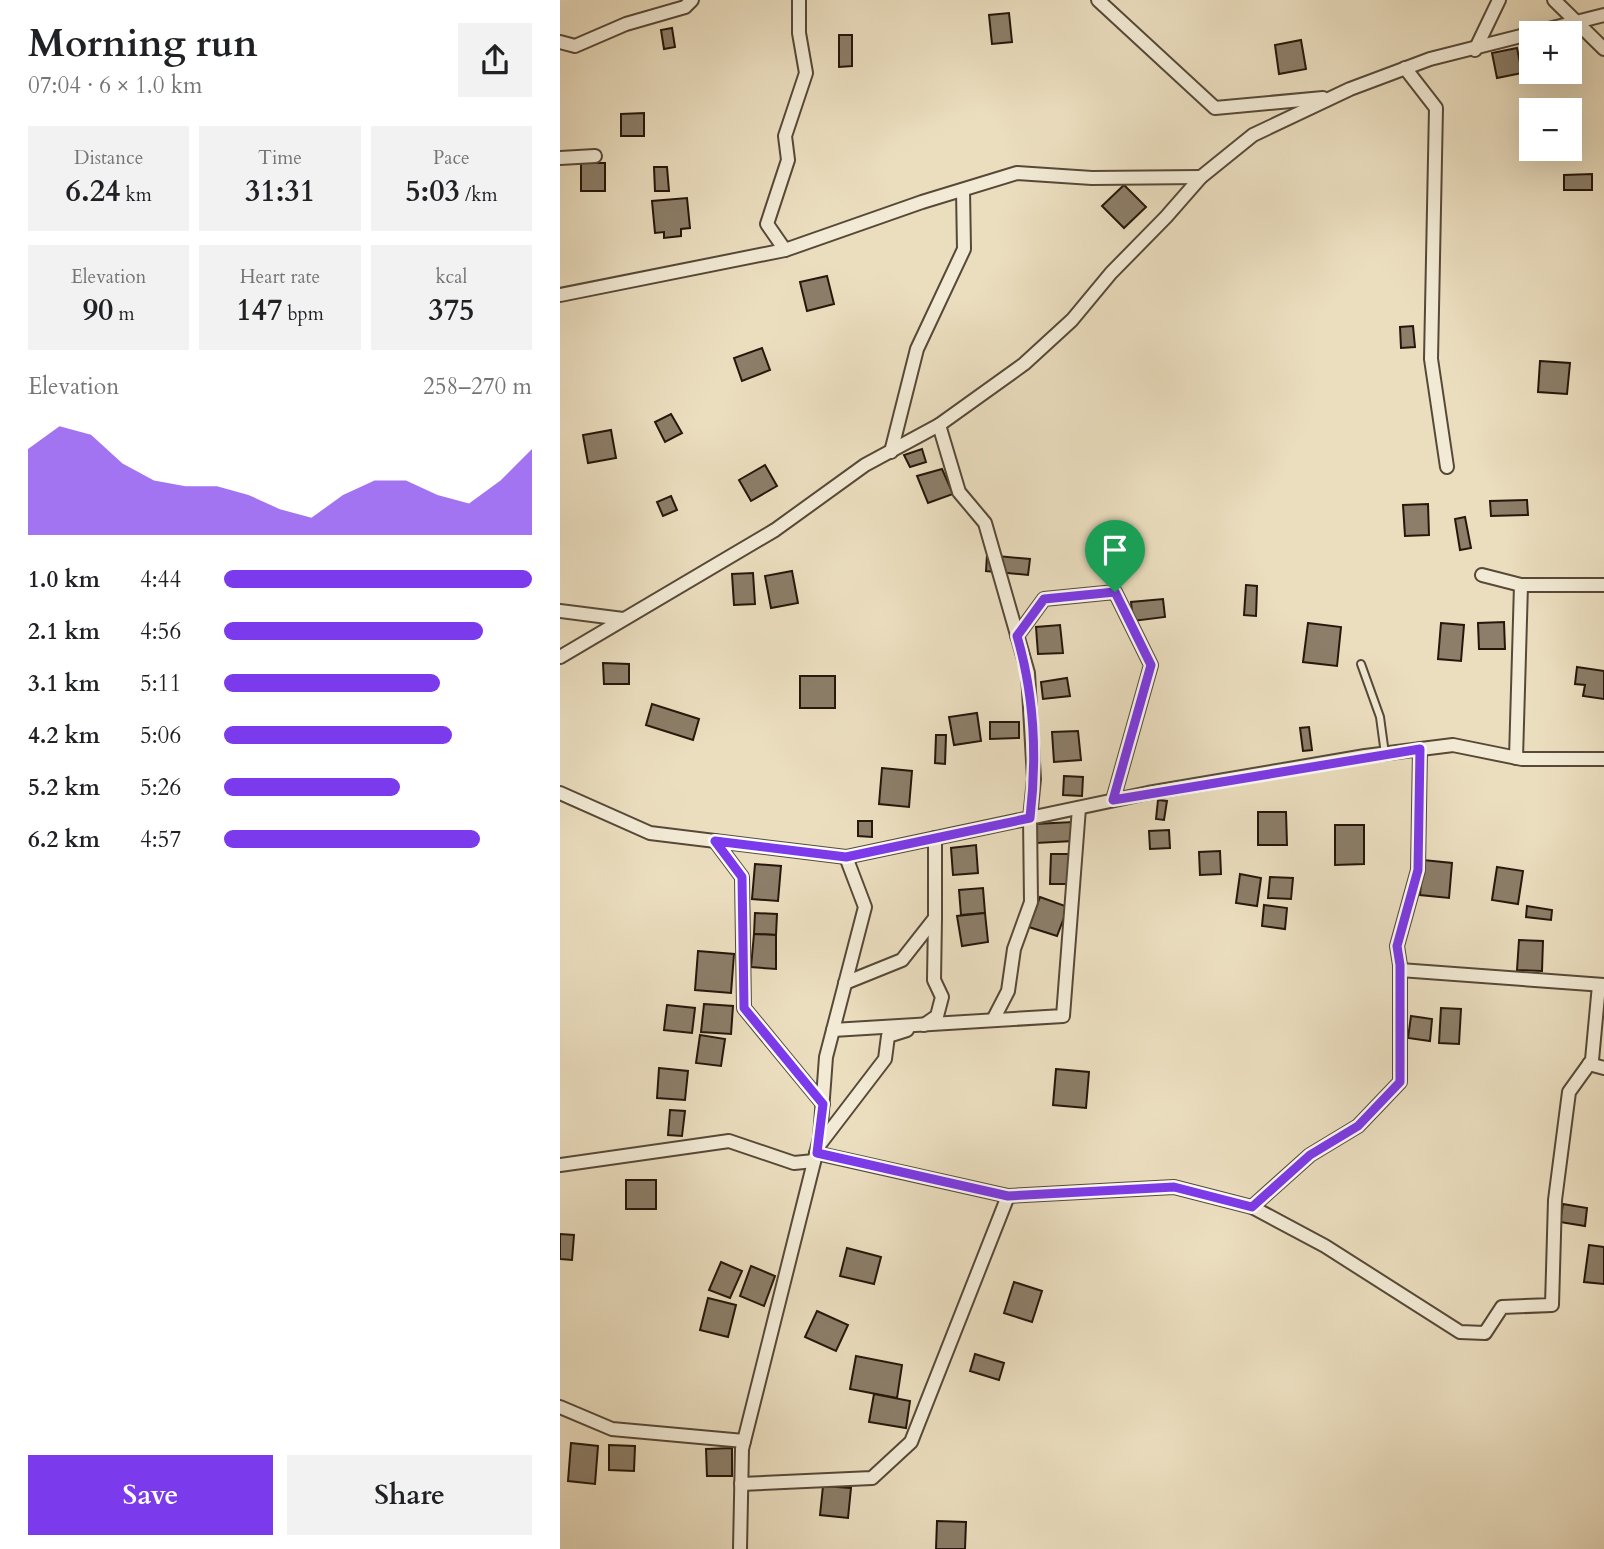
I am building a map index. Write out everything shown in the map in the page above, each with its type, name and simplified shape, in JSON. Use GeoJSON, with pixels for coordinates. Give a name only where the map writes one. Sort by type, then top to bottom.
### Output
{"type":"FeatureCollection","features":[{"type":"Feature","properties":{"kind":"street"},"geometry":{"type":"LineString","coordinates":[[563,46],[575,46],[626,24],[671,11],[692,0]]}},
{"type":"Feature","properties":{"kind":"street"},"geometry":{"type":"LineString","coordinates":[[785,250],[767,224],[788,160],[785,136],[806,73],[799,33],[799,0]]}},
{"type":"Feature","properties":{"kind":"street"},"geometry":{"type":"LineString","coordinates":[[1098,0],[1215,108],[1334,97]]}},
{"type":"Feature","properties":{"kind":"street"},"geometry":{"type":"LineString","coordinates":[[1475,50],[1499,0]]}},
{"type":"Feature","properties":{"kind":"street"},"geometry":{"type":"LineString","coordinates":[[1554,0],[1575,21],[1604,15]]}},
{"type":"Feature","properties":{"kind":"street"},"geometry":{"type":"LineString","coordinates":[[1582,28],[1604,49]]}},
{"type":"Feature","properties":{"kind":"street"},"geometry":{"type":"LineString","coordinates":[[560,657],[775,530],[865,465],[939,425],[1024,364],[1072,320],[1111,273],[1201,177],[1253,135],[1334,97],[1405,68],[1430,59],[1519,37]]}},
{"type":"Feature","properties":{"kind":"street"},"geometry":{"type":"LineString","coordinates":[[1405,68],[1436,108],[1431,359],[1447,467]]}},
{"type":"Feature","properties":{"kind":"street"},"geometry":{"type":"LineString","coordinates":[[560,158],[595,156]]}},
{"type":"Feature","properties":{"kind":"street"},"geometry":{"type":"LineString","coordinates":[[560,295],[785,250],[1017,173],[1092,178],[1201,177]]}},
{"type":"Feature","properties":{"kind":"street"},"geometry":{"type":"LineString","coordinates":[[891,452],[917,349],[964,248],[964,190]]}},
{"type":"Feature","properties":{"kind":"street"},"geometry":{"type":"LineString","coordinates":[[939,425],[958,492],[985,523],[1028,673],[1034,779],[1030,818],[1031,902],[1014,949],[1008,991],[993,1020]]}},
{"type":"Feature","properties":{"kind":"street"},"geometry":{"type":"LineString","coordinates":[[1482,575],[1521,585],[1604,584]]}},
{"type":"Feature","properties":{"kind":"street"},"geometry":{"type":"LineString","coordinates":[[1517,758],[1521,585]]}},
{"type":"Feature","properties":{"kind":"street"},"geometry":{"type":"LineString","coordinates":[[1017,636],[1044,599],[1115,592],[1151,665],[1113,800]]}},
{"type":"Feature","properties":{"kind":"street"},"geometry":{"type":"LineString","coordinates":[[560,611],[623,619]]}},
{"type":"Feature","properties":{"kind":"street"},"geometry":{"type":"LineString","coordinates":[[560,793],[650,833],[846,857],[1113,800],[1420,749],[1453,745],[1517,758],[1604,759]]}},
{"type":"Feature","properties":{"kind":"street"},"geometry":{"type":"LineString","coordinates":[[1252,1207],[1310,1155],[1358,1126],[1400,1082],[1400,970],[1397,946],[1418,870],[1420,749]]}},
{"type":"Feature","properties":{"kind":"street"},"geometry":{"type":"LineString","coordinates":[[833,1030],[1063,1016],[1079,808]]}},
{"type":"Feature","properties":{"kind":"street"},"geometry":{"type":"LineString","coordinates":[[560,1164],[729,1141],[794,1163],[816,1153],[885,1059],[888,1036],[926,1024],[937,1016],[942,997],[934,980],[934,838]]}},
{"type":"Feature","properties":{"kind":"street"},"geometry":{"type":"LineString","coordinates":[[715,841],[742,877],[744,1008],[823,1104]]}},
{"type":"Feature","properties":{"kind":"street"},"geometry":{"type":"LineString","coordinates":[[740,1549],[744,1441],[816,1153],[826,1057],[865,907],[846,857]]}},
{"type":"Feature","properties":{"kind":"street"},"geometry":{"type":"LineString","coordinates":[[845,983],[902,960],[935,918]]}},
{"type":"Feature","properties":{"kind":"street"},"geometry":{"type":"LineString","coordinates":[[816,1153],[1008,1196],[1174,1187],[1252,1207],[1325,1246],[1460,1332],[1485,1333],[1502,1307],[1552,1305],[1555,1200],[1569,1092],[1592,1060],[1601,985],[1400,970]]}},
{"type":"Feature","properties":{"kind":"street"},"geometry":{"type":"LineString","coordinates":[[1589,1064],[1604,1068]]}},
{"type":"Feature","properties":{"kind":"street"},"geometry":{"type":"LineString","coordinates":[[741,1484],[872,1478],[911,1442],[1008,1196]]}},
{"type":"Feature","properties":{"kind":"street"},"geometry":{"type":"LineString","coordinates":[[560,1407],[612,1430],[744,1441]]}},
{"type":"Feature","properties":{"kind":"lane"},"geometry":{"type":"LineString","coordinates":[[1361,664],[1380,717],[1385,754]]}},
{"type":"Feature","properties":{"kind":"building"},"geometry":{"type":"Polygon","coordinates":[[[1009,13],[1012,42],[992,44],[989,15],[1009,13]]]}},
{"type":"Feature","properties":{"kind":"building"},"geometry":{"type":"Polygon","coordinates":[[[672,28],[675,47],[664,49],[661,30],[672,28]]]}},
{"type":"Feature","properties":{"kind":"building"},"geometry":{"type":"Polygon","coordinates":[[[839,35],[852,35],[852,66],[839,67],[839,35]]]}},
{"type":"Feature","properties":{"kind":"building"},"geometry":{"type":"Polygon","coordinates":[[[1301,40],[1306,69],[1279,74],[1275,45],[1301,40]]]}},
{"type":"Feature","properties":{"kind":"building"},"geometry":{"type":"Polygon","coordinates":[[[1517,48],[1519,74],[1497,78],[1492,53],[1517,48]]]}},
{"type":"Feature","properties":{"kind":"building"},"geometry":{"type":"Polygon","coordinates":[[[644,113],[644,136],[621,136],[621,114],[644,113]]]}},
{"type":"Feature","properties":{"kind":"building"},"geometry":{"type":"Polygon","coordinates":[[[581,163],[605,163],[605,191],[581,191],[581,163]]]}},
{"type":"Feature","properties":{"kind":"building"},"geometry":{"type":"Polygon","coordinates":[[[654,167],[667,167],[669,191],[655,191],[654,167]]]}},
{"type":"Feature","properties":{"kind":"building"},"geometry":{"type":"Polygon","coordinates":[[[1592,174],[1592,190],[1564,190],[1564,175],[1592,174]]]}},
{"type":"Feature","properties":{"kind":"building"},"geometry":{"type":"Polygon","coordinates":[[[1124,185],[1146,207],[1124,228],[1102,206],[1124,185]]]}},
{"type":"Feature","properties":{"kind":"building"},"geometry":{"type":"Polygon","coordinates":[[[687,198],[690,228],[681,229],[681,236],[664,238],[664,232],[655,233],[652,201],[687,198]]]}},
{"type":"Feature","properties":{"kind":"building"},"geometry":{"type":"Polygon","coordinates":[[[827,276],[834,304],[807,311],[800,282],[827,276]]]}},
{"type":"Feature","properties":{"kind":"building"},"geometry":{"type":"Polygon","coordinates":[[[1413,326],[1415,347],[1401,348],[1400,327],[1413,326]]]}},
{"type":"Feature","properties":{"kind":"building"},"geometry":{"type":"Polygon","coordinates":[[[762,348],[770,370],[742,381],[734,358],[762,348]]]}},
{"type":"Feature","properties":{"kind":"building"},"geometry":{"type":"Polygon","coordinates":[[[1540,361],[1570,363],[1567,394],[1538,392],[1540,361]]]}},
{"type":"Feature","properties":{"kind":"building"},"geometry":{"type":"Polygon","coordinates":[[[671,414],[682,433],[665,442],[655,422],[671,414]]]}},
{"type":"Feature","properties":{"kind":"building"},"geometry":{"type":"Polygon","coordinates":[[[611,430],[616,458],[588,463],[583,435],[611,430]]]}},
{"type":"Feature","properties":{"kind":"building"},"geometry":{"type":"Polygon","coordinates":[[[922,449],[926,462],[910,467],[904,455],[922,449]]]}},
{"type":"Feature","properties":{"kind":"building"},"geometry":{"type":"Polygon","coordinates":[[[765,465],[777,486],[751,501],[739,480],[765,465]]]}},
{"type":"Feature","properties":{"kind":"building"},"geometry":{"type":"Polygon","coordinates":[[[942,469],[953,494],[928,503],[917,476],[942,469]]]}},
{"type":"Feature","properties":{"kind":"building"},"geometry":{"type":"Polygon","coordinates":[[[671,496],[677,510],[663,516],[657,502],[671,496]]]}},
{"type":"Feature","properties":{"kind":"building"},"geometry":{"type":"Polygon","coordinates":[[[1527,500],[1528,515],[1491,516],[1490,501],[1527,500]]]}},
{"type":"Feature","properties":{"kind":"building"},"geometry":{"type":"Polygon","coordinates":[[[1428,504],[1429,535],[1405,536],[1403,505],[1428,504]]]}},
{"type":"Feature","properties":{"kind":"building"},"geometry":{"type":"Polygon","coordinates":[[[1465,517],[1471,548],[1460,550],[1455,519],[1465,517]]]}},
{"type":"Feature","properties":{"kind":"building"},"geometry":{"type":"Polygon","coordinates":[[[987,555],[1030,559],[1028,575],[986,571],[987,555]]]}},
{"type":"Feature","properties":{"kind":"building"},"geometry":{"type":"Polygon","coordinates":[[[792,571],[798,603],[771,608],[765,576],[792,571]]]}},
{"type":"Feature","properties":{"kind":"building"},"geometry":{"type":"Polygon","coordinates":[[[753,573],[755,604],[734,605],[732,574],[753,573]]]}},
{"type":"Feature","properties":{"kind":"building"},"geometry":{"type":"Polygon","coordinates":[[[1246,585],[1257,586],[1256,616],[1244,615],[1246,585]]]}},
{"type":"Feature","properties":{"kind":"building"},"geometry":{"type":"Polygon","coordinates":[[[1163,599],[1165,617],[1133,621],[1131,602],[1163,599]]]}},
{"type":"Feature","properties":{"kind":"building"},"geometry":{"type":"Polygon","coordinates":[[[1504,622],[1505,649],[1479,649],[1478,623],[1504,622]]]}},
{"type":"Feature","properties":{"kind":"building"},"geometry":{"type":"Polygon","coordinates":[[[1308,623],[1341,627],[1337,666],[1303,662],[1308,623]]]}},
{"type":"Feature","properties":{"kind":"building"},"geometry":{"type":"Polygon","coordinates":[[[1441,623],[1464,625],[1461,661],[1438,659],[1441,623]]]}},
{"type":"Feature","properties":{"kind":"building"},"geometry":{"type":"Polygon","coordinates":[[[1060,625],[1063,653],[1038,654],[1036,627],[1060,625]]]}},
{"type":"Feature","properties":{"kind":"building"},"geometry":{"type":"Polygon","coordinates":[[[603,663],[629,664],[629,684],[604,684],[603,663]]]}},
{"type":"Feature","properties":{"kind":"building"},"geometry":{"type":"Polygon","coordinates":[[[1577,667],[1604,671],[1604,699],[1583,696],[1585,685],[1575,684],[1577,667]]]}},
{"type":"Feature","properties":{"kind":"building"},"geometry":{"type":"Polygon","coordinates":[[[800,676],[835,676],[835,708],[800,708],[800,676]]]}},
{"type":"Feature","properties":{"kind":"building"},"geometry":{"type":"Polygon","coordinates":[[[1067,678],[1070,696],[1043,699],[1041,682],[1067,678]]]}},
{"type":"Feature","properties":{"kind":"building"},"geometry":{"type":"Polygon","coordinates":[[[652,704],[699,719],[693,740],[646,725],[652,704]]]}},
{"type":"Feature","properties":{"kind":"building"},"geometry":{"type":"Polygon","coordinates":[[[977,713],[981,741],[954,745],[949,717],[977,713]]]}},
{"type":"Feature","properties":{"kind":"building"},"geometry":{"type":"Polygon","coordinates":[[[990,722],[1019,722],[1019,738],[990,739],[990,722]]]}},
{"type":"Feature","properties":{"kind":"building"},"geometry":{"type":"Polygon","coordinates":[[[1309,727],[1312,750],[1303,751],[1300,728],[1309,727]]]}},
{"type":"Feature","properties":{"kind":"building"},"geometry":{"type":"Polygon","coordinates":[[[1078,731],[1081,760],[1054,762],[1052,732],[1078,731]]]}},
{"type":"Feature","properties":{"kind":"building"},"geometry":{"type":"Polygon","coordinates":[[[936,735],[946,735],[945,764],[935,763],[936,735]]]}},
{"type":"Feature","properties":{"kind":"building"},"geometry":{"type":"Polygon","coordinates":[[[882,768],[912,771],[909,807],[879,804],[882,768]]]}},
{"type":"Feature","properties":{"kind":"building"},"geometry":{"type":"Polygon","coordinates":[[[1064,776],[1083,777],[1082,796],[1063,795],[1064,776]]]}},
{"type":"Feature","properties":{"kind":"building"},"geometry":{"type":"Polygon","coordinates":[[[1158,800],[1167,801],[1164,820],[1156,819],[1158,800]]]}},
{"type":"Feature","properties":{"kind":"building"},"geometry":{"type":"Polygon","coordinates":[[[1258,812],[1286,812],[1287,845],[1258,845],[1258,812]]]}},
{"type":"Feature","properties":{"kind":"building"},"geometry":{"type":"Polygon","coordinates":[[[858,821],[872,821],[872,837],[858,836],[858,821]]]}},
{"type":"Feature","properties":{"kind":"building"},"geometry":{"type":"Polygon","coordinates":[[[1073,822],[1073,841],[1036,843],[1035,824],[1073,822]]]}},
{"type":"Feature","properties":{"kind":"building"},"geometry":{"type":"Polygon","coordinates":[[[1335,825],[1364,825],[1364,864],[1335,865],[1335,825]]]}},
{"type":"Feature","properties":{"kind":"building"},"geometry":{"type":"Polygon","coordinates":[[[1169,830],[1170,848],[1150,849],[1149,831],[1169,830]]]}},
{"type":"Feature","properties":{"kind":"building"},"geometry":{"type":"Polygon","coordinates":[[[976,845],[978,873],[953,875],[951,848],[976,845]]]}},
{"type":"Feature","properties":{"kind":"building"},"geometry":{"type":"Polygon","coordinates":[[[1220,851],[1221,874],[1200,875],[1199,852],[1220,851]]]}},
{"type":"Feature","properties":{"kind":"building"},"geometry":{"type":"Polygon","coordinates":[[[1051,854],[1069,854],[1068,884],[1050,884],[1051,854]]]}},
{"type":"Feature","properties":{"kind":"building"},"geometry":{"type":"Polygon","coordinates":[[[1423,860],[1452,863],[1449,898],[1420,895],[1423,860]]]}},
{"type":"Feature","properties":{"kind":"building"},"geometry":{"type":"Polygon","coordinates":[[[755,864],[781,866],[778,901],[752,899],[755,864]]]}},
{"type":"Feature","properties":{"kind":"building"},"geometry":{"type":"Polygon","coordinates":[[[1497,867],[1523,871],[1518,904],[1492,900],[1497,867]]]}},
{"type":"Feature","properties":{"kind":"building"},"geometry":{"type":"Polygon","coordinates":[[[1240,874],[1261,878],[1257,906],[1236,903],[1240,874]]]}},
{"type":"Feature","properties":{"kind":"building"},"geometry":{"type":"Polygon","coordinates":[[[1270,877],[1293,878],[1291,899],[1268,898],[1270,877]]]}},
{"type":"Feature","properties":{"kind":"building"},"geometry":{"type":"Polygon","coordinates":[[[983,888],[985,913],[961,915],[959,890],[983,888]]]}},
{"type":"Feature","properties":{"kind":"building"},"geometry":{"type":"Polygon","coordinates":[[[1040,897],[1068,907],[1057,936],[1029,927],[1040,897]]]}},
{"type":"Feature","properties":{"kind":"building"},"geometry":{"type":"Polygon","coordinates":[[[1264,905],[1287,908],[1285,929],[1262,926],[1264,905]]]}},
{"type":"Feature","properties":{"kind":"building"},"geometry":{"type":"Polygon","coordinates":[[[1527,906],[1552,910],[1551,920],[1526,917],[1527,906]]]}},
{"type":"Feature","properties":{"kind":"building"},"geometry":{"type":"Polygon","coordinates":[[[755,913],[777,914],[776,935],[754,934],[755,913]]]}},
{"type":"Feature","properties":{"kind":"building"},"geometry":{"type":"Polygon","coordinates":[[[985,913],[988,942],[962,946],[957,916],[985,913]]]}},
{"type":"Feature","properties":{"kind":"building"},"geometry":{"type":"Polygon","coordinates":[[[754,934],[776,935],[776,969],[751,967],[754,934]]]}},
{"type":"Feature","properties":{"kind":"building"},"geometry":{"type":"Polygon","coordinates":[[[1519,940],[1543,941],[1542,971],[1517,970],[1519,940]]]}},
{"type":"Feature","properties":{"kind":"building"},"geometry":{"type":"Polygon","coordinates":[[[698,951],[734,954],[731,993],[695,990],[698,951]]]}},
{"type":"Feature","properties":{"kind":"building"},"geometry":{"type":"Polygon","coordinates":[[[704,1004],[733,1006],[731,1034],[701,1032],[704,1004]]]}},
{"type":"Feature","properties":{"kind":"building"},"geometry":{"type":"Polygon","coordinates":[[[667,1005],[695,1008],[692,1033],[664,1030],[667,1005]]]}},
{"type":"Feature","properties":{"kind":"building"},"geometry":{"type":"Polygon","coordinates":[[[1441,1008],[1461,1009],[1459,1044],[1439,1043],[1441,1008]]]}},
{"type":"Feature","properties":{"kind":"building"},"geometry":{"type":"Polygon","coordinates":[[[1411,1016],[1432,1019],[1430,1041],[1408,1038],[1411,1016]]]}},
{"type":"Feature","properties":{"kind":"building"},"geometry":{"type":"Polygon","coordinates":[[[700,1035],[725,1039],[721,1066],[696,1063],[700,1035]]]}},
{"type":"Feature","properties":{"kind":"building"},"geometry":{"type":"Polygon","coordinates":[[[659,1068],[688,1071],[685,1100],[657,1098],[659,1068]]]}},
{"type":"Feature","properties":{"kind":"building"},"geometry":{"type":"Polygon","coordinates":[[[1056,1069],[1089,1072],[1086,1108],[1053,1105],[1056,1069]]]}},
{"type":"Feature","properties":{"kind":"building"},"geometry":{"type":"Polygon","coordinates":[[[670,1110],[685,1111],[682,1136],[668,1135],[670,1110]]]}},
{"type":"Feature","properties":{"kind":"building"},"geometry":{"type":"Polygon","coordinates":[[[626,1180],[656,1180],[656,1209],[626,1209],[626,1180]]]}},
{"type":"Feature","properties":{"kind":"building"},"geometry":{"type":"Polygon","coordinates":[[[1563,1204],[1587,1208],[1585,1226],[1560,1222],[1563,1204]]]}},
{"type":"Feature","properties":{"kind":"building"},"geometry":{"type":"Polygon","coordinates":[[[560,1234],[574,1235],[572,1260],[560,1259],[560,1234]]]}},
{"type":"Feature","properties":{"kind":"building"},"geometry":{"type":"Polygon","coordinates":[[[1589,1245],[1604,1247],[1604,1284],[1584,1282],[1589,1245]]]}},
{"type":"Feature","properties":{"kind":"building"},"geometry":{"type":"Polygon","coordinates":[[[847,1248],[881,1257],[874,1284],[840,1276],[847,1248]]]}},
{"type":"Feature","properties":{"kind":"building"},"geometry":{"type":"Polygon","coordinates":[[[721,1262],[742,1271],[730,1298],[709,1290],[721,1262]]]}},
{"type":"Feature","properties":{"kind":"building"},"geometry":{"type":"Polygon","coordinates":[[[751,1266],[775,1276],[764,1306],[740,1296],[751,1266]]]}},
{"type":"Feature","properties":{"kind":"building"},"geometry":{"type":"Polygon","coordinates":[[[1014,1282],[1042,1291],[1032,1322],[1004,1313],[1014,1282]]]}},
{"type":"Feature","properties":{"kind":"building"},"geometry":{"type":"Polygon","coordinates":[[[708,1298],[736,1305],[728,1337],[700,1330],[708,1298]]]}},
{"type":"Feature","properties":{"kind":"building"},"geometry":{"type":"Polygon","coordinates":[[[817,1311],[848,1325],[836,1351],[805,1337],[817,1311]]]}},
{"type":"Feature","properties":{"kind":"building"},"geometry":{"type":"Polygon","coordinates":[[[975,1354],[1004,1363],[999,1380],[970,1371],[975,1354]]]}},
{"type":"Feature","properties":{"kind":"building"},"geometry":{"type":"Polygon","coordinates":[[[856,1356],[902,1365],[897,1398],[850,1389],[856,1356]]]}},
{"type":"Feature","properties":{"kind":"building"},"geometry":{"type":"Polygon","coordinates":[[[874,1394],[910,1401],[906,1428],[869,1422],[874,1394]]]}},
{"type":"Feature","properties":{"kind":"building"},"geometry":{"type":"Polygon","coordinates":[[[571,1443],[598,1446],[595,1484],[568,1481],[571,1443]]]}},
{"type":"Feature","properties":{"kind":"building"},"geometry":{"type":"Polygon","coordinates":[[[609,1445],[635,1446],[634,1471],[609,1470],[609,1445]]]}},
{"type":"Feature","properties":{"kind":"building"},"geometry":{"type":"Polygon","coordinates":[[[732,1448],[732,1476],[707,1476],[706,1449],[732,1448]]]}},
{"type":"Feature","properties":{"kind":"building"},"geometry":{"type":"Polygon","coordinates":[[[823,1486],[851,1488],[848,1518],[820,1515],[823,1486]]]}},
{"type":"Feature","properties":{"kind":"building"},"geometry":{"type":"Polygon","coordinates":[[[937,1521],[966,1522],[965,1549],[936,1549],[937,1521]]]}},
{"type":"Feature","properties":{"kind":"route"},"geometry":{"type":"LineString","coordinates":[[1115,592],[1151,665],[1113,800],[1365,756],[1420,749],[1418,870],[1397,946],[1400,965],[1400,1082],[1358,1126],[1310,1155],[1252,1207],[1174,1187],[1008,1196],[817,1153],[823,1104],[744,1008],[742,877],[715,841],[846,857],[1030,818],[1034,779],[1028,673],[1017,636],[1044,599],[1115,592]]}}]}
